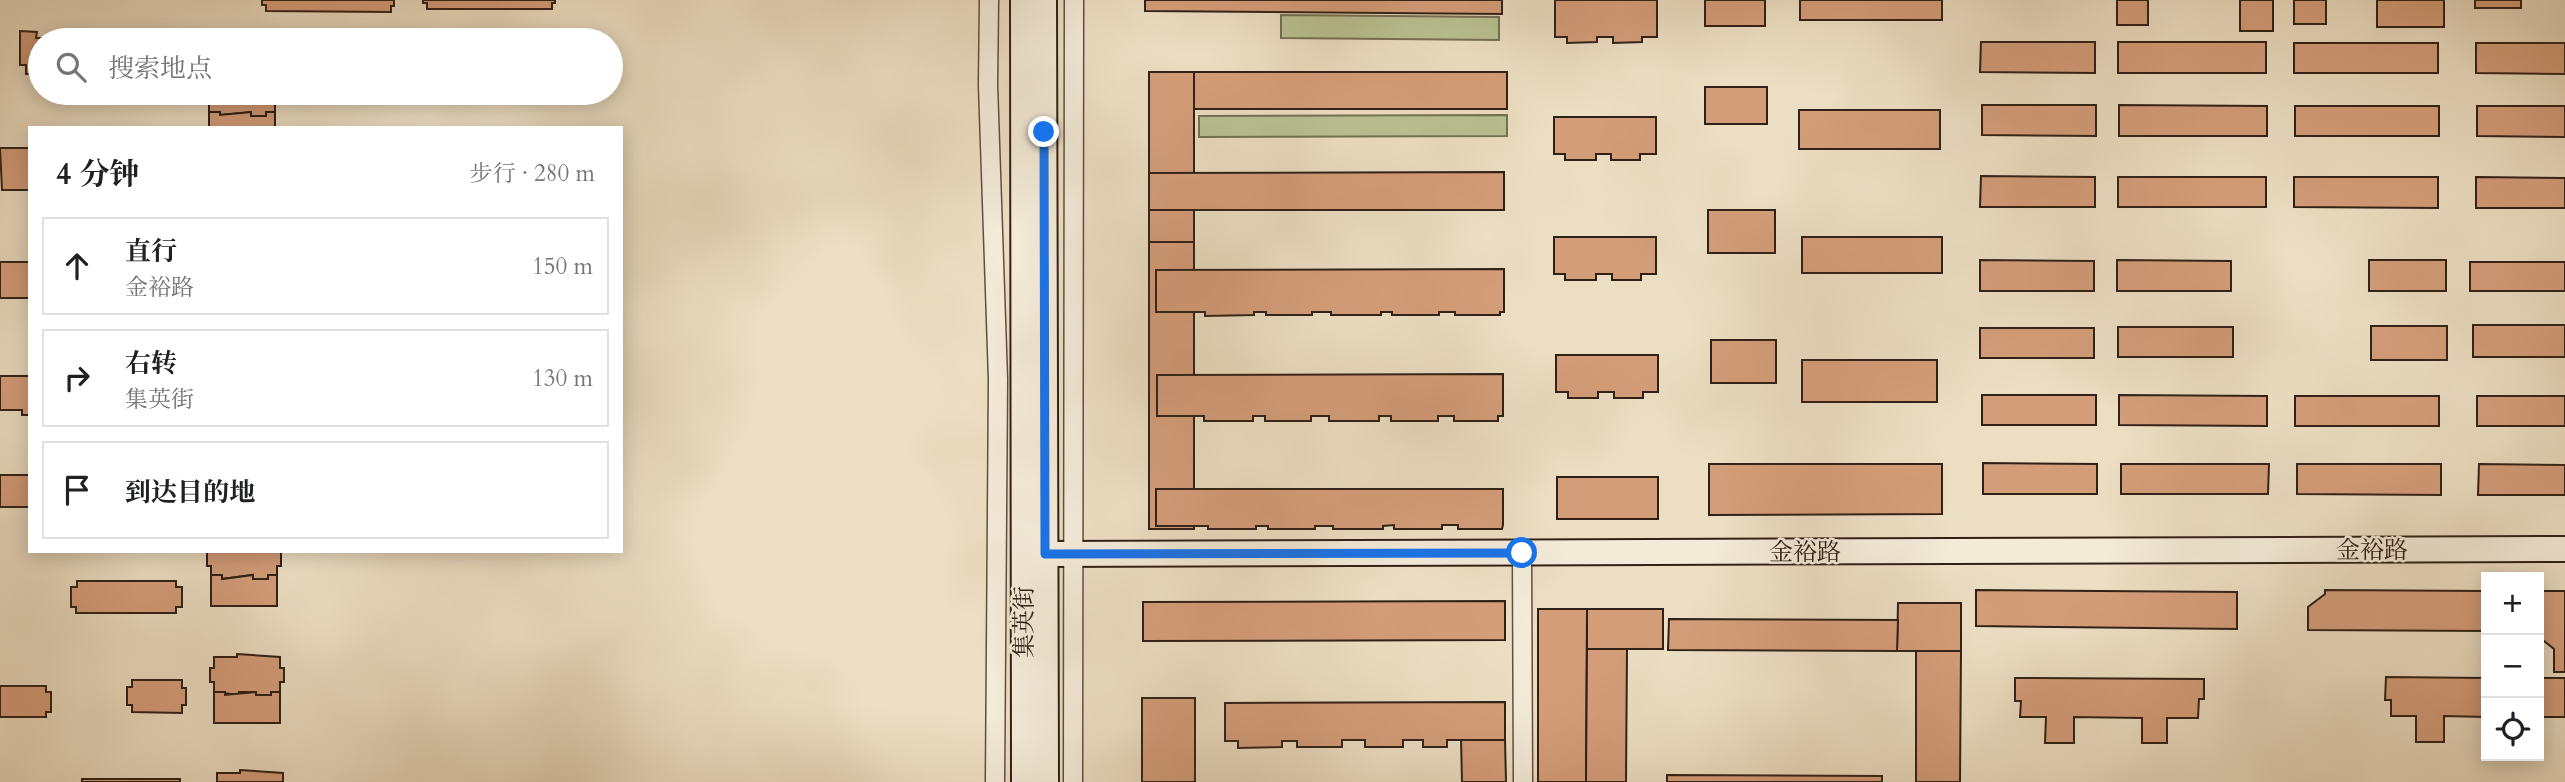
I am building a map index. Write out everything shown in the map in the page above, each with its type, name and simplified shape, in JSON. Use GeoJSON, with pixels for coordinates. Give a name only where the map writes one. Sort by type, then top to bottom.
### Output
{"type":"FeatureCollection","features":[{"type":"Feature","properties":{"kind":"main road","name":"集英街"},"geometry":{"type":"LineString","coordinates":[[1023,0],[1024,782]]}},
{"type":"Feature","properties":{"kind":"main road","name":"集英街"},"geometry":{"type":"LineString","coordinates":[[1044,0],[1046,782]]}},
{"type":"Feature","properties":{"kind":"main road","name":"金裕路"},"geometry":{"type":"LineString","coordinates":[[1045,554],[2565,549]]}},
{"type":"Feature","properties":{"kind":"street"},"geometry":{"type":"LineString","coordinates":[[989,0],[988,85],[998,379],[995,782]]}},
{"type":"Feature","properties":{"kind":"street"},"geometry":{"type":"LineString","coordinates":[[1073,782],[1074,0]]}},
{"type":"Feature","properties":{"kind":"street"},"geometry":{"type":"LineString","coordinates":[[1522,553],[1523,782]]}},
{"type":"Feature","properties":{"kind":"green space"},"geometry":{"type":"Polygon","coordinates":[[[1281,15],[1499,17],[1499,40],[1281,38],[1281,15]]]}},
{"type":"Feature","properties":{"kind":"green space"},"geometry":{"type":"Polygon","coordinates":[[[1507,115],[1507,136],[1199,137],[1199,116],[1507,115]]]}},
{"type":"Feature","properties":{"kind":"building"},"geometry":{"type":"Polygon","coordinates":[[[262,0],[394,0],[394,6],[391,6],[391,12],[266,11],[262,0]]]}},
{"type":"Feature","properties":{"kind":"building"},"geometry":{"type":"Polygon","coordinates":[[[423,0],[555,0],[555,3],[552,3],[552,9],[427,9],[427,3],[423,3],[423,0]]]}},
{"type":"Feature","properties":{"kind":"building"},"geometry":{"type":"Polygon","coordinates":[[[1145,0],[1502,0],[1502,14],[1145,11],[1145,0]]]}},
{"type":"Feature","properties":{"kind":"building"},"geometry":{"type":"Polygon","coordinates":[[[1555,0],[1657,0],[1657,37],[1642,37],[1642,42],[1613,43],[1613,37],[1597,37],[1597,42],[1567,43],[1567,37],[1555,37],[1555,0]]]}},
{"type":"Feature","properties":{"kind":"building"},"geometry":{"type":"Polygon","coordinates":[[[1705,0],[1765,0],[1765,26],[1705,26],[1705,0]]]}},
{"type":"Feature","properties":{"kind":"building"},"geometry":{"type":"Polygon","coordinates":[[[1800,0],[1942,0],[1942,20],[1800,20],[1800,0]]]}},
{"type":"Feature","properties":{"kind":"building"},"geometry":{"type":"Polygon","coordinates":[[[2117,0],[2148,0],[2148,25],[2117,25],[2117,0]]]}},
{"type":"Feature","properties":{"kind":"building"},"geometry":{"type":"Polygon","coordinates":[[[2240,0],[2273,0],[2273,31],[2240,31],[2240,0]]]}},
{"type":"Feature","properties":{"kind":"building"},"geometry":{"type":"Polygon","coordinates":[[[2294,0],[2326,0],[2326,24],[2294,24],[2294,0]]]}},
{"type":"Feature","properties":{"kind":"building"},"geometry":{"type":"Polygon","coordinates":[[[2377,0],[2444,0],[2444,27],[2377,27],[2377,0]]]}},
{"type":"Feature","properties":{"kind":"building"},"geometry":{"type":"Polygon","coordinates":[[[2475,0],[2521,0],[2521,8],[2475,8],[2475,0]]]}},
{"type":"Feature","properties":{"kind":"building"},"geometry":{"type":"Polygon","coordinates":[[[20,31],[28,31],[28,74],[26,65],[20,65],[20,31]]]}},
{"type":"Feature","properties":{"kind":"building"},"geometry":{"type":"Polygon","coordinates":[[[1981,42],[2095,42],[2095,73],[1980,72],[1981,42]]]}},
{"type":"Feature","properties":{"kind":"building"},"geometry":{"type":"Polygon","coordinates":[[[2118,42],[2266,42],[2266,73],[2118,73],[2118,42]]]}},
{"type":"Feature","properties":{"kind":"building"},"geometry":{"type":"Polygon","coordinates":[[[2294,43],[2438,43],[2438,73],[2294,73],[2294,43]]]}},
{"type":"Feature","properties":{"kind":"building"},"geometry":{"type":"Polygon","coordinates":[[[2476,43],[2565,43],[2565,74],[2476,73],[2476,43]]]}},
{"type":"Feature","properties":{"kind":"building"},"geometry":{"type":"Polygon","coordinates":[[[1149,72],[1507,72],[1507,109],[1149,109],[1149,72]]]}},
{"type":"Feature","properties":{"kind":"building"},"geometry":{"type":"Polygon","coordinates":[[[1149,72],[1194,72],[1194,242],[1149,242],[1149,72]]]}},
{"type":"Feature","properties":{"kind":"building"},"geometry":{"type":"Polygon","coordinates":[[[1705,87],[1767,87],[1767,124],[1705,124],[1705,87]]]}},
{"type":"Feature","properties":{"kind":"building"},"geometry":{"type":"Polygon","coordinates":[[[209,105],[275,105],[275,112],[266,112],[266,116],[251,116],[251,112],[220,115],[220,112],[209,112],[209,105]]]}},
{"type":"Feature","properties":{"kind":"building"},"geometry":{"type":"Polygon","coordinates":[[[1982,105],[2096,105],[2096,136],[1982,135],[1982,105]]]}},
{"type":"Feature","properties":{"kind":"building"},"geometry":{"type":"Polygon","coordinates":[[[2119,105],[2267,106],[2267,136],[2119,136],[2119,105]]]}},
{"type":"Feature","properties":{"kind":"building"},"geometry":{"type":"Polygon","coordinates":[[[2295,106],[2439,106],[2439,136],[2295,136],[2295,106]]]}},
{"type":"Feature","properties":{"kind":"building"},"geometry":{"type":"Polygon","coordinates":[[[2477,106],[2565,106],[2565,137],[2477,136],[2477,106]]]}},
{"type":"Feature","properties":{"kind":"building"},"geometry":{"type":"Polygon","coordinates":[[[1799,110],[1940,110],[1940,149],[1799,149],[1799,110]]]}},
{"type":"Feature","properties":{"kind":"building"},"geometry":{"type":"Polygon","coordinates":[[[209,112],[220,112],[220,115],[251,112],[251,116],[266,116],[266,112],[275,112],[275,126],[209,126],[209,112]]]}},
{"type":"Feature","properties":{"kind":"building"},"geometry":{"type":"Polygon","coordinates":[[[1554,117],[1656,117],[1656,154],[1640,154],[1640,160],[1611,160],[1611,154],[1596,154],[1596,160],[1565,160],[1565,154],[1554,154],[1554,117]]]}},
{"type":"Feature","properties":{"kind":"building"},"geometry":{"type":"Polygon","coordinates":[[[0,148],[28,148],[28,190],[2,190],[0,148]]]}},
{"type":"Feature","properties":{"kind":"building"},"geometry":{"type":"Polygon","coordinates":[[[1504,172],[1504,210],[1149,210],[1149,173],[1504,172]]]}},
{"type":"Feature","properties":{"kind":"building"},"geometry":{"type":"Polygon","coordinates":[[[1981,176],[2095,177],[2095,207],[1980,207],[1981,176]]]}},
{"type":"Feature","properties":{"kind":"building"},"geometry":{"type":"Polygon","coordinates":[[[2118,177],[2266,177],[2266,207],[2118,207],[2118,177]]]}},
{"type":"Feature","properties":{"kind":"building"},"geometry":{"type":"Polygon","coordinates":[[[2294,177],[2438,177],[2438,208],[2294,207],[2294,177]]]}},
{"type":"Feature","properties":{"kind":"building"},"geometry":{"type":"Polygon","coordinates":[[[2476,177],[2565,178],[2565,208],[2476,208],[2476,177]]]}},
{"type":"Feature","properties":{"kind":"building"},"geometry":{"type":"Polygon","coordinates":[[[1708,210],[1775,210],[1775,253],[1708,253],[1708,210]]]}},
{"type":"Feature","properties":{"kind":"building"},"geometry":{"type":"Polygon","coordinates":[[[1554,237],[1656,237],[1656,274],[1641,274],[1641,280],[1612,280],[1612,274],[1596,274],[1596,280],[1565,280],[1565,274],[1554,274],[1554,237]]]}},
{"type":"Feature","properties":{"kind":"building"},"geometry":{"type":"Polygon","coordinates":[[[1802,237],[1942,237],[1942,273],[1802,273],[1802,237]]]}},
{"type":"Feature","properties":{"kind":"building"},"geometry":{"type":"Polygon","coordinates":[[[1149,242],[1194,242],[1194,529],[1149,529],[1149,242]]]}},
{"type":"Feature","properties":{"kind":"building"},"geometry":{"type":"Polygon","coordinates":[[[1980,260],[2094,261],[2094,291],[1980,291],[1980,260]]]}},
{"type":"Feature","properties":{"kind":"building"},"geometry":{"type":"Polygon","coordinates":[[[2117,260],[2231,261],[2231,291],[2117,291],[2117,260]]]}},
{"type":"Feature","properties":{"kind":"building"},"geometry":{"type":"Polygon","coordinates":[[[2369,260],[2446,260],[2446,291],[2369,291],[2369,260]]]}},
{"type":"Feature","properties":{"kind":"building"},"geometry":{"type":"Polygon","coordinates":[[[0,262],[28,262],[28,298],[0,298],[0,262]]]}},
{"type":"Feature","properties":{"kind":"building"},"geometry":{"type":"Polygon","coordinates":[[[2470,262],[2565,262],[2565,291],[2470,291],[2470,262]]]}},
{"type":"Feature","properties":{"kind":"building"},"geometry":{"type":"Polygon","coordinates":[[[1504,269],[1504,312],[1500,312],[1500,315],[1455,315],[1455,312],[1439,312],[1439,315],[1392,315],[1392,312],[1381,312],[1381,315],[1331,315],[1331,312],[1312,312],[1312,315],[1266,315],[1266,312],[1254,312],[1254,315],[1205,316],[1205,312],[1156,312],[1156,270],[1504,269]]]}},
{"type":"Feature","properties":{"kind":"building"},"geometry":{"type":"Polygon","coordinates":[[[2473,325],[2565,325],[2565,357],[2473,357],[2473,325]]]}},
{"type":"Feature","properties":{"kind":"building"},"geometry":{"type":"Polygon","coordinates":[[[2371,326],[2447,326],[2447,360],[2371,360],[2371,326]]]}},
{"type":"Feature","properties":{"kind":"building"},"geometry":{"type":"Polygon","coordinates":[[[2118,327],[2233,327],[2233,357],[2118,357],[2118,327]]]}},
{"type":"Feature","properties":{"kind":"building"},"geometry":{"type":"Polygon","coordinates":[[[1980,328],[2094,328],[2094,358],[1980,358],[1980,328]]]}},
{"type":"Feature","properties":{"kind":"building"},"geometry":{"type":"Polygon","coordinates":[[[1711,340],[1776,340],[1776,383],[1711,383],[1711,340]]]}},
{"type":"Feature","properties":{"kind":"building"},"geometry":{"type":"Polygon","coordinates":[[[1556,355],[1658,355],[1658,392],[1643,392],[1643,398],[1614,398],[1614,392],[1598,392],[1598,398],[1568,398],[1568,392],[1556,392],[1556,355]]]}},
{"type":"Feature","properties":{"kind":"building"},"geometry":{"type":"Polygon","coordinates":[[[1802,360],[1937,360],[1937,402],[1802,402],[1802,360]]]}},
{"type":"Feature","properties":{"kind":"building"},"geometry":{"type":"Polygon","coordinates":[[[1503,374],[1503,416],[1498,416],[1498,421],[1454,421],[1454,416],[1438,416],[1438,421],[1391,421],[1391,416],[1379,416],[1379,421],[1329,421],[1329,416],[1311,416],[1311,421],[1265,421],[1265,416],[1253,416],[1253,421],[1204,421],[1204,416],[1157,416],[1157,375],[1503,374]]]}},
{"type":"Feature","properties":{"kind":"building"},"geometry":{"type":"Polygon","coordinates":[[[0,376],[28,376],[28,415],[22,415],[22,410],[0,410],[0,376]]]}},
{"type":"Feature","properties":{"kind":"building"},"geometry":{"type":"Polygon","coordinates":[[[1982,395],[2096,395],[2096,425],[1982,425],[1982,395]]]}},
{"type":"Feature","properties":{"kind":"building"},"geometry":{"type":"Polygon","coordinates":[[[2119,395],[2267,396],[2267,426],[2119,425],[2119,395]]]}},
{"type":"Feature","properties":{"kind":"building"},"geometry":{"type":"Polygon","coordinates":[[[2295,396],[2439,396],[2439,426],[2295,426],[2295,396]]]}},
{"type":"Feature","properties":{"kind":"building"},"geometry":{"type":"Polygon","coordinates":[[[2477,396],[2565,396],[2565,426],[2477,426],[2477,396]]]}},
{"type":"Feature","properties":{"kind":"building"},"geometry":{"type":"Polygon","coordinates":[[[1983,463],[2097,464],[2097,494],[1983,494],[1983,463]]]}},
{"type":"Feature","properties":{"kind":"building"},"geometry":{"type":"Polygon","coordinates":[[[1709,464],[1942,464],[1942,514],[1709,515],[1709,464]]]}},
{"type":"Feature","properties":{"kind":"building"},"geometry":{"type":"Polygon","coordinates":[[[2121,464],[2269,464],[2268,494],[2121,494],[2121,464]]]}},
{"type":"Feature","properties":{"kind":"building"},"geometry":{"type":"Polygon","coordinates":[[[2297,464],[2441,464],[2441,495],[2297,494],[2297,464]]]}},
{"type":"Feature","properties":{"kind":"building"},"geometry":{"type":"Polygon","coordinates":[[[2479,464],[2565,465],[2565,495],[2478,495],[2479,464]]]}},
{"type":"Feature","properties":{"kind":"building"},"geometry":{"type":"Polygon","coordinates":[[[0,475],[28,475],[28,507],[0,507],[0,475]]]}},
{"type":"Feature","properties":{"kind":"building"},"geometry":{"type":"Polygon","coordinates":[[[1557,477],[1658,477],[1658,519],[1557,519],[1557,477]]]}},
{"type":"Feature","properties":{"kind":"building"},"geometry":{"type":"Polygon","coordinates":[[[1156,489],[1503,489],[1503,525],[1502,529],[1458,529],[1458,525],[1442,525],[1442,529],[1394,529],[1394,525],[1383,526],[1383,529],[1333,529],[1333,526],[1315,526],[1315,529],[1268,529],[1268,526],[1256,526],[1256,529],[1208,529],[1208,526],[1156,526],[1156,489]]]}},
{"type":"Feature","properties":{"kind":"building"},"geometry":{"type":"Polygon","coordinates":[[[207,553],[281,553],[281,566],[277,566],[277,575],[268,575],[268,579],[253,579],[253,575],[222,579],[222,575],[211,575],[211,566],[207,566],[207,553]]]}},
{"type":"Feature","properties":{"kind":"building"},"geometry":{"type":"Polygon","coordinates":[[[211,575],[222,575],[222,579],[253,575],[253,579],[268,579],[268,575],[277,575],[277,606],[211,606],[211,575]]]}},
{"type":"Feature","properties":{"kind":"building"},"geometry":{"type":"Polygon","coordinates":[[[77,581],[176,581],[176,587],[182,587],[182,607],[176,607],[176,613],[76,613],[76,607],[71,607],[71,587],[77,587],[77,581]]]}},
{"type":"Feature","properties":{"kind":"building"},"geometry":{"type":"Polygon","coordinates":[[[1976,590],[2237,592],[2237,629],[1976,626],[1976,590]]]}},
{"type":"Feature","properties":{"kind":"building"},"geometry":{"type":"Polygon","coordinates":[[[2325,590],[2481,591],[2481,631],[2308,630],[2308,607],[2325,594],[2325,590]]]}},
{"type":"Feature","properties":{"kind":"building"},"geometry":{"type":"Polygon","coordinates":[[[2544,591],[2565,591],[2565,672],[2554,672],[2554,649],[2544,641],[2544,591]]]}},
{"type":"Feature","properties":{"kind":"building"},"geometry":{"type":"Polygon","coordinates":[[[1505,601],[1505,640],[1143,641],[1143,602],[1505,601]]]}},
{"type":"Feature","properties":{"kind":"building"},"geometry":{"type":"Polygon","coordinates":[[[1898,603],[1961,603],[1961,651],[1897,651],[1898,603]]]}},
{"type":"Feature","properties":{"kind":"building"},"geometry":{"type":"Polygon","coordinates":[[[1538,609],[1587,609],[1586,782],[1538,782],[1538,609]]]}},
{"type":"Feature","properties":{"kind":"building"},"geometry":{"type":"Polygon","coordinates":[[[1587,609],[1663,609],[1663,649],[1587,649],[1587,609]]]}},
{"type":"Feature","properties":{"kind":"building"},"geometry":{"type":"Polygon","coordinates":[[[1669,619],[1898,620],[1897,651],[1668,650],[1669,619]]]}},
{"type":"Feature","properties":{"kind":"building"},"geometry":{"type":"Polygon","coordinates":[[[1587,649],[1627,649],[1626,782],[1586,782],[1587,649]]]}},
{"type":"Feature","properties":{"kind":"building"},"geometry":{"type":"Polygon","coordinates":[[[1916,651],[1961,651],[1960,782],[1916,782],[1916,651]]]}},
{"type":"Feature","properties":{"kind":"building"},"geometry":{"type":"Polygon","coordinates":[[[237,654],[280,657],[280,668],[284,668],[284,682],[280,682],[280,692],[256,695],[256,692],[239,692],[239,695],[214,692],[214,682],[210,682],[210,668],[214,668],[214,657],[237,657],[237,654]]]}},
{"type":"Feature","properties":{"kind":"building"},"geometry":{"type":"Polygon","coordinates":[[[2386,677],[2481,678],[2481,717],[2444,716],[2444,742],[2416,742],[2416,716],[2391,716],[2391,700],[2385,700],[2386,677]]]}},
{"type":"Feature","properties":{"kind":"building"},"geometry":{"type":"Polygon","coordinates":[[[2015,678],[2204,679],[2204,699],[2199,699],[2198,718],[2167,718],[2167,743],[2142,743],[2142,718],[2074,717],[2074,743],[2045,743],[2046,717],[2020,717],[2021,701],[2015,701],[2015,678]]]}},
{"type":"Feature","properties":{"kind":"building"},"geometry":{"type":"Polygon","coordinates":[[[2544,678],[2565,678],[2565,717],[2544,717],[2544,678]]]}},
{"type":"Feature","properties":{"kind":"building"},"geometry":{"type":"Polygon","coordinates":[[[132,680],[182,680],[182,688],[186,688],[186,705],[182,705],[182,713],[132,712],[132,705],[127,705],[127,687],[132,687],[132,680]]]}},
{"type":"Feature","properties":{"kind":"building"},"geometry":{"type":"Polygon","coordinates":[[[0,686],[46,686],[46,692],[51,692],[51,712],[46,712],[46,717],[0,717],[0,686]]]}},
{"type":"Feature","properties":{"kind":"building"},"geometry":{"type":"Polygon","coordinates":[[[214,692],[225,692],[225,695],[256,692],[256,695],[271,695],[271,692],[280,692],[280,723],[214,723],[214,692]]]}},
{"type":"Feature","properties":{"kind":"building"},"geometry":{"type":"Polygon","coordinates":[[[1142,698],[1195,698],[1195,782],[1142,782],[1142,698]]]}},
{"type":"Feature","properties":{"kind":"building"},"geometry":{"type":"Polygon","coordinates":[[[1505,702],[1505,740],[1447,740],[1447,747],[1423,747],[1423,740],[1403,740],[1403,747],[1365,747],[1365,740],[1342,740],[1342,747],[1297,747],[1297,741],[1282,741],[1282,747],[1238,748],[1238,741],[1225,741],[1225,703],[1505,702]]]}},
{"type":"Feature","properties":{"kind":"building"},"geometry":{"type":"Polygon","coordinates":[[[1461,740],[1505,740],[1506,782],[1462,782],[1461,740]]]}},
{"type":"Feature","properties":{"kind":"building"},"geometry":{"type":"Polygon","coordinates":[[[240,770],[283,773],[283,782],[217,782],[217,773],[240,773],[240,770]]]}},
{"type":"Feature","properties":{"kind":"building"},"geometry":{"type":"Polygon","coordinates":[[[1667,775],[1882,776],[1882,782],[1667,782],[1667,775]]]}},
{"type":"Feature","properties":{"kind":"building"},"geometry":{"type":"Polygon","coordinates":[[[82,779],[180,779],[180,782],[82,782],[82,779]]]}},
{"type":"Feature","properties":{"kind":"route"},"geometry":{"type":"LineString","coordinates":[[1044,132],[1045,554],[1522,553]]}}]}
